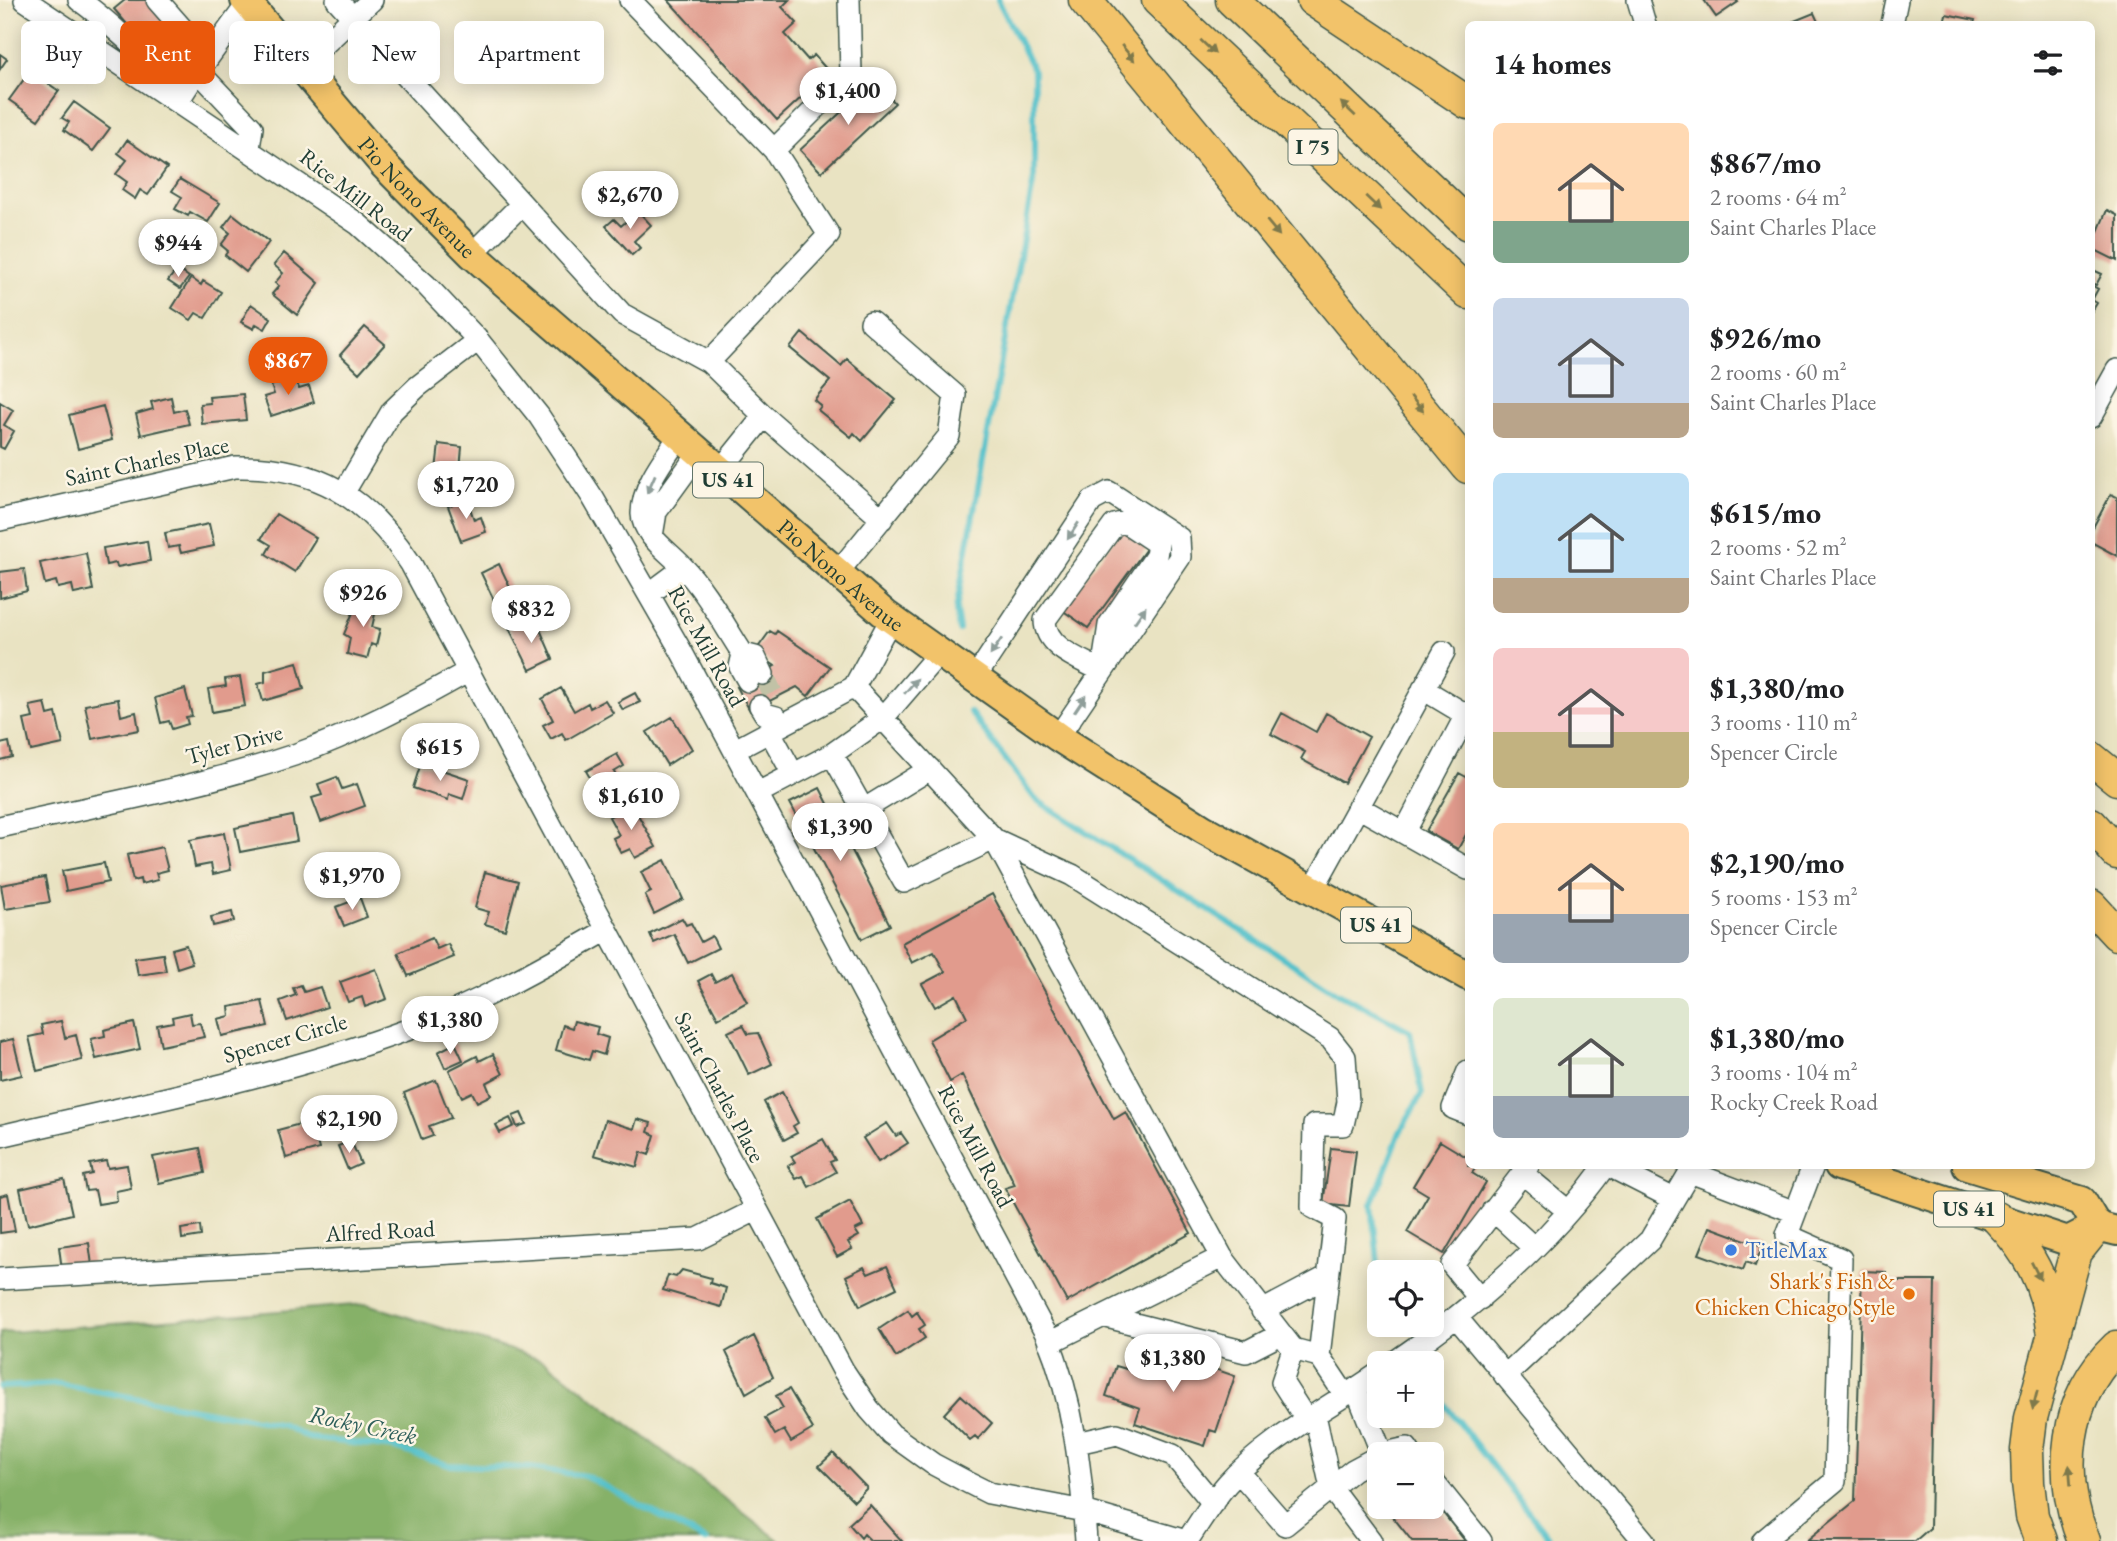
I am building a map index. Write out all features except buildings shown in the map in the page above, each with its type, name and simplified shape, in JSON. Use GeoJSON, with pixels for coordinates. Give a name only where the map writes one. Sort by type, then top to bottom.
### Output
{"type":"FeatureCollection","features":[{"type":"Feature","properties":{"kind":"highway"},"geometry":{"type":"LineString","coordinates":[[1085,0],[1465,463]]}},
{"type":"Feature","properties":{"kind":"highway","name":"I 75"},"geometry":{"type":"LineString","coordinates":[[1158,0],[1465,290]]}},
{"type":"Feature","properties":{"kind":"highway","name":"I 75"},"geometry":{"type":"LineString","coordinates":[[1232,0],[1465,221]]}},
{"type":"Feature","properties":{"kind":"highway"},"geometry":{"type":"LineString","coordinates":[[1313,0],[1465,101]]}},
{"type":"Feature","properties":{"kind":"highway"},"geometry":{"type":"LineString","coordinates":[[2095,761],[2117,779]]}},
{"type":"Feature","properties":{"kind":"highway"},"geometry":{"type":"LineString","coordinates":[[2095,828],[2117,853]]}},
{"type":"Feature","properties":{"kind":"highway"},"geometry":{"type":"LineString","coordinates":[[2095,910],[2117,934]]}},
{"type":"Feature","properties":{"kind":"highway"},"geometry":{"type":"LineString","coordinates":[[1997,1218],[2014,1235],[2040,1276],[2049,1302],[2052,1334]]}},
{"type":"Feature","properties":{"kind":"highway"},"geometry":{"type":"LineString","coordinates":[[2040,1541],[2032,1517],[2027,1450],[2031,1418],[2076,1252],[2107,1228]]}},
{"type":"Feature","properties":{"kind":"highway"},"geometry":{"type":"LineString","coordinates":[[2084,1541],[2071,1489],[2069,1454],[2074,1415],[2091,1377],[2117,1347]]}},
{"type":"Feature","properties":{"kind":"main road","name":"Pio Nono Avenue"},"geometry":{"type":"LineString","coordinates":[[246,1],[263,21]]}},
{"type":"Feature","properties":{"kind":"main road","name":"Pio Nono Avenue"},"geometry":{"type":"LineString","coordinates":[[316,84],[384,165],[472,254],[891,619],[1058,737],[1203,829],[1465,974]]}},
{"type":"Feature","properties":{"kind":"main road","name":"US 41"},"geometry":{"type":"LineString","coordinates":[[1848,1169],[2068,1241],[2107,1228],[2082,1201],[1977,1169]]}},
{"type":"Feature","properties":{"kind":"street","name":"Rice Mill Road"},"geometry":{"type":"LineString","coordinates":[[25,0],[57,21]]}},
{"type":"Feature","properties":{"kind":"street"},"geometry":{"type":"LineString","coordinates":[[79,0],[110,8]]}},
{"type":"Feature","properties":{"kind":"street"},"geometry":{"type":"LineString","coordinates":[[156,0],[166,21]]}},
{"type":"Feature","properties":{"kind":"street"},"geometry":{"type":"LineString","coordinates":[[337,0],[622,314],[709,362],[764,416],[882,519]]}},
{"type":"Feature","properties":{"kind":"street"},"geometry":{"type":"LineString","coordinates":[[334,36],[372,0]]}},
{"type":"Feature","properties":{"kind":"street"},"geometry":{"type":"LineString","coordinates":[[630,0],[774,150],[829,235],[709,362]]}},
{"type":"Feature","properties":{"kind":"street"},"geometry":{"type":"LineString","coordinates":[[774,150],[851,73],[849,0]]}},
{"type":"Feature","properties":{"kind":"street"},"geometry":{"type":"LineString","coordinates":[[1638,0],[1644,21]]}},
{"type":"Feature","properties":{"kind":"street"},"geometry":{"type":"LineString","coordinates":[[1893,21],[1897,0]]}},
{"type":"Feature","properties":{"kind":"street"},"geometry":{"type":"LineString","coordinates":[[215,46],[246,1]]}},
{"type":"Feature","properties":{"kind":"street","name":"Rice Mill Road"},"geometry":{"type":"LineString","coordinates":[[198,84],[249,148],[358,224],[426,285],[478,340],[539,416],[593,498],[735,750],[1049,1343],[1064,1379],[1083,1473],[1086,1541]]}},
{"type":"Feature","properties":{"kind":"street"},"geometry":{"type":"LineString","coordinates":[[200,84],[253,128],[249,148]]}},
{"type":"Feature","properties":{"kind":"street"},"geometry":{"type":"LineString","coordinates":[[472,254],[522,204]]}},
{"type":"Feature","properties":{"kind":"street"},"geometry":{"type":"LineString","coordinates":[[838,572],[949,436],[955,395],[870,321]]}},
{"type":"Feature","properties":{"kind":"street"},"geometry":{"type":"LineString","coordinates":[[344,492],[393,411],[417,387],[478,340]]}},
{"type":"Feature","properties":{"kind":"street"},"geometry":{"type":"LineString","coordinates":[[2095,410],[2117,370]]}},
{"type":"Feature","properties":{"kind":"street"},"geometry":{"type":"LineString","coordinates":[[755,678],[740,667],[744,654],[684,568],[652,536],[644,523],[645,500],[650,482],[764,416]]}},
{"type":"Feature","properties":{"kind":"street","name":"Saint Charles Place"},"geometry":{"type":"LineString","coordinates":[[0,520],[235,467],[258,467],[306,474],[344,492],[367,509],[400,548],[843,1370],[869,1409],[891,1434],[933,1464],[989,1493],[1084,1511],[1186,1541]]}},
{"type":"Feature","properties":{"kind":"street"},"geometry":{"type":"LineString","coordinates":[[975,678],[1092,501],[1109,492],[1179,538],[1180,557],[1058,737]]}},
{"type":"Feature","properties":{"kind":"street"},"geometry":{"type":"LineString","coordinates":[[1125,522],[1158,544],[1156,556],[1109,625],[1102,671],[1051,640],[1045,632],[1045,620],[1114,525],[1125,522]]}},
{"type":"Feature","properties":{"kind":"street"},"geometry":{"type":"LineString","coordinates":[[649,594],[684,568]]}},
{"type":"Feature","properties":{"kind":"street"},"geometry":{"type":"LineString","coordinates":[[1017,617],[1045,620]]}},
{"type":"Feature","properties":{"kind":"street"},"geometry":{"type":"LineString","coordinates":[[735,750],[771,714],[854,687],[891,619]]}},
{"type":"Feature","properties":{"kind":"street"},"geometry":{"type":"LineString","coordinates":[[1313,889],[1444,652]]}},
{"type":"Feature","properties":{"kind":"street"},"geometry":{"type":"LineString","coordinates":[[758,793],[832,754],[883,718],[939,653]]}},
{"type":"Feature","properties":{"kind":"street","name":"Tyler Drive"},"geometry":{"type":"LineString","coordinates":[[0,827],[165,789],[292,755],[324,744],[467,672]]}},
{"type":"Feature","properties":{"kind":"street"},"geometry":{"type":"LineString","coordinates":[[854,687],[994,839],[1222,1257],[1286,1342],[1319,1356],[1350,1392],[1375,1442]]}},
{"type":"Feature","properties":{"kind":"street"},"geometry":{"type":"LineString","coordinates":[[1423,689],[1465,714]]}},
{"type":"Feature","properties":{"kind":"street"},"geometry":{"type":"LineString","coordinates":[[771,714],[793,775]]}},
{"type":"Feature","properties":{"kind":"street"},"geometry":{"type":"LineString","coordinates":[[1404,833],[1465,719]]}},
{"type":"Feature","properties":{"kind":"street"},"geometry":{"type":"LineString","coordinates":[[832,754],[904,882],[994,839]]}},
{"type":"Feature","properties":{"kind":"street"},"geometry":{"type":"LineString","coordinates":[[863,810],[930,769]]}},
{"type":"Feature","properties":{"kind":"street"},"geometry":{"type":"LineString","coordinates":[[1359,807],[1465,867]]}},
{"type":"Feature","properties":{"kind":"street"},"geometry":{"type":"LineString","coordinates":[[994,839],[1072,875],[1330,1038],[1345,1057],[1348,1102],[1343,1125],[1314,1125],[1312,1207],[1335,1219],[1319,1356]]}},
{"type":"Feature","properties":{"kind":"street","name":"Spencer Circle"},"geometry":{"type":"LineString","coordinates":[[0,1136],[289,1067],[408,1030],[497,990],[607,930]]}},
{"type":"Feature","properties":{"kind":"street"},"geometry":{"type":"LineString","coordinates":[[1465,1078],[1453,1108],[1465,1113]]}},
{"type":"Feature","properties":{"kind":"street"},"geometry":{"type":"LineString","coordinates":[[1480,1299],[1452,1265],[1525,1169],[1569,1211]]}},
{"type":"Feature","properties":{"kind":"street"},"geometry":{"type":"LineString","coordinates":[[1410,1351],[1480,1299],[1534,1248],[1604,1169]]}},
{"type":"Feature","properties":{"kind":"street"},"geometry":{"type":"LineString","coordinates":[[1613,1169],[1674,1199]]}},
{"type":"Feature","properties":{"kind":"street"},"geometry":{"type":"LineString","coordinates":[[1763,1541],[1835,1481],[1841,1259],[1787,1235],[1812,1169]]}},
{"type":"Feature","properties":{"kind":"street"},"geometry":{"type":"LineString","coordinates":[[1505,1376],[1650,1240],[1690,1172],[1795,1212]]}},
{"type":"Feature","properties":{"kind":"street","name":"Alfred Road"},"geometry":{"type":"LineString","coordinates":[[0,1279],[698,1238],[756,1210]]}},
{"type":"Feature","properties":{"kind":"street"},"geometry":{"type":"LineString","coordinates":[[1493,1210],[1534,1248]]}},
{"type":"Feature","properties":{"kind":"street"},"geometry":{"type":"LineString","coordinates":[[1049,1343],[1222,1257]]}},
{"type":"Feature","properties":{"kind":"street"},"geometry":{"type":"LineString","coordinates":[[1262,1311],[1328,1276]]}},
{"type":"Feature","properties":{"kind":"street"},"geometry":{"type":"LineString","coordinates":[[1103,1316],[1246,1352],[1286,1342]]}},
{"type":"Feature","properties":{"kind":"street"},"geometry":{"type":"LineString","coordinates":[[1457,1318],[1644,1541]]}},
{"type":"Feature","properties":{"kind":"street"},"geometry":{"type":"LineString","coordinates":[[1286,1342],[1282,1382],[1311,1418],[1331,1488],[1371,1541]]}},
{"type":"Feature","properties":{"kind":"street"},"geometry":{"type":"LineString","coordinates":[[1186,1541],[1239,1472],[1311,1418],[1367,1381]]}},
{"type":"Feature","properties":{"kind":"street"},"geometry":{"type":"LineString","coordinates":[[1077,1443],[1117,1434],[1173,1455],[1213,1503]]}},
{"type":"Feature","properties":{"kind":"street"},"geometry":{"type":"LineString","coordinates":[[1239,1472],[1292,1533],[1331,1488],[1367,1462]]}},
{"type":"Feature","properties":{"kind":"street"},"geometry":{"type":"LineString","coordinates":[[1444,1495],[1481,1541]]}},
{"type":"Feature","properties":{"kind":"green space"},"geometry":{"type":"Polygon","coordinates":[[[367,1304],[545,1361],[780,1541],[0,1541],[0,1333],[367,1304]]]}},
{"type":"Feature","properties":{"kind":"waterway"},"geometry":{"type":"LineString","coordinates":[[959,630],[956,610],[1034,178],[1034,71],[998,0]]}},
{"type":"Feature","properties":{"kind":"waterway"},"geometry":{"type":"LineString","coordinates":[[970,712],[1035,799],[1338,993],[1410,1031],[1422,1093],[1400,1132],[1372,1205],[1378,1260]]}},
{"type":"Feature","properties":{"kind":"waterway","name":"Rocky Creek"},"geometry":{"type":"LineString","coordinates":[[0,1387],[59,1384],[283,1425],[309,1438],[395,1448],[448,1465],[531,1468],[586,1476],[706,1541]]}},
{"type":"Feature","properties":{"kind":"waterway"},"geometry":{"type":"LineString","coordinates":[[1444,1403],[1551,1541]]}},
{"type":"Feature","properties":{"kind":"tunnel"},"geometry":{"type":"LineString","coordinates":[[763,674],[775,699]]}},
{"type":"Feature","properties":{"kind":"place","name":"TitleMax"},"geometry":{"type":"Point","coordinates":[1731,1250]}},
{"type":"Feature","properties":{"kind":"place","name":"Shark's Fish & Chicken Chicago Style"},"geometry":{"type":"Point","coordinates":[1909,1294]}}]}
